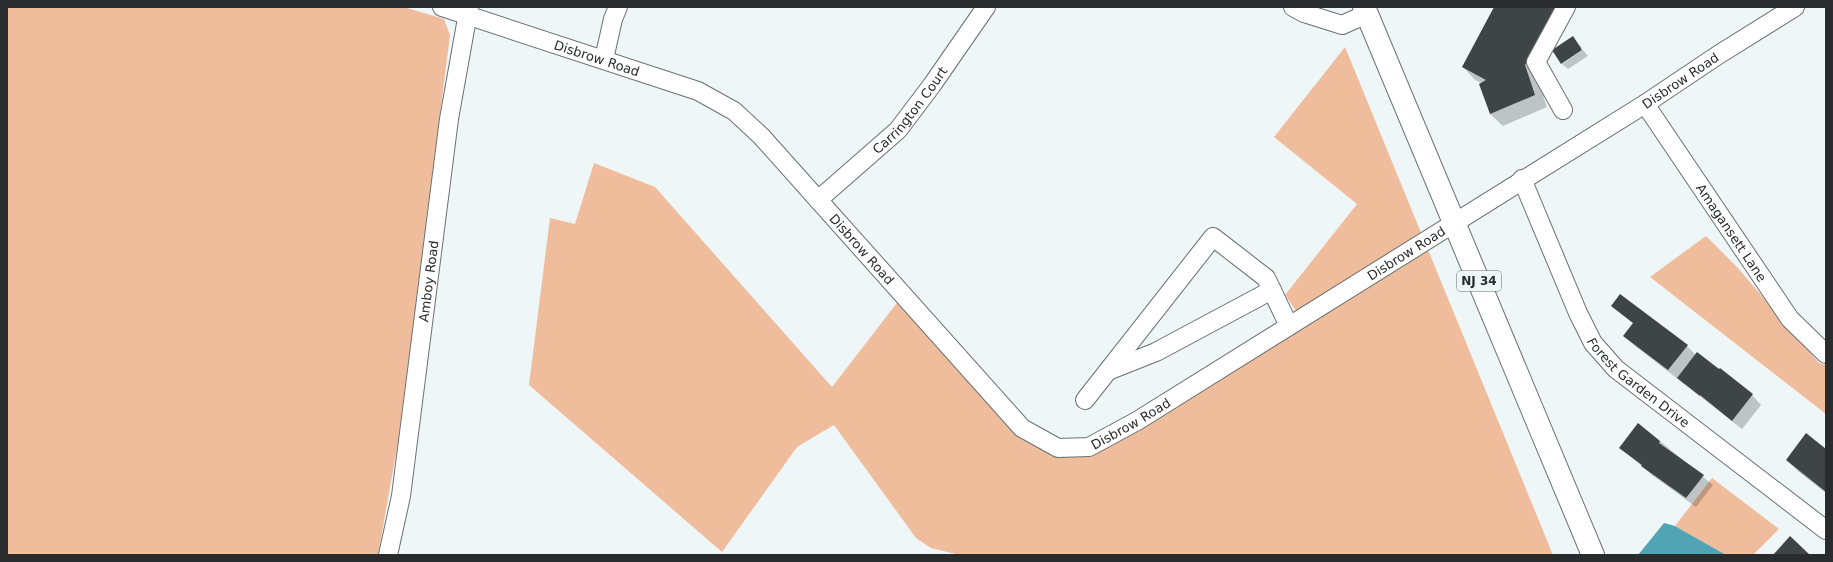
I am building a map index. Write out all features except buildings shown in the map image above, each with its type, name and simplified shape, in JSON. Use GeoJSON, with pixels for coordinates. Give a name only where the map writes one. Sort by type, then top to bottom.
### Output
{"type":"FeatureCollection","features":[{"type":"Feature","properties":{"kind":"main road","name":"NJ 34"},"geometry":{"type":"LineString","coordinates":[[1366,11],[1593,555]]}},
{"type":"Feature","properties":{"kind":"street","name":"Disbrow Road"},"geometry":{"type":"LineString","coordinates":[[442,7],[468,11],[604,59],[698,90],[734,111],[761,136],[1022,428],[1058,448],[1089,446],[1137,421],[1455,224],[1522,179],[1645,104],[1718,55],[1795,7]]}},
{"type":"Feature","properties":{"kind":"street"},"geometry":{"type":"LineString","coordinates":[[604,59],[613,19],[618,7]]}},
{"type":"Feature","properties":{"kind":"street","name":"Carrington Court"},"geometry":{"type":"LineString","coordinates":[[818,200],[898,130],[932,85],[986,7]]}},
{"type":"Feature","properties":{"kind":"street"},"geometry":{"type":"LineString","coordinates":[[1293,7],[1304,13],[1342,25],[1366,11]]}},
{"type":"Feature","properties":{"kind":"street"},"geometry":{"type":"LineString","coordinates":[[1563,110],[1536,62],[1566,7]]}},
{"type":"Feature","properties":{"kind":"street","name":"Amboy Road"},"geometry":{"type":"LineString","coordinates":[[388,555],[402,489],[449,119],[468,11]]}},
{"type":"Feature","properties":{"kind":"street","name":"Amagansett Lane"},"geometry":{"type":"LineString","coordinates":[[1645,104],[1790,319],[1826,354]]}},
{"type":"Feature","properties":{"kind":"street","name":"Forest Garden Drive"},"geometry":{"type":"LineString","coordinates":[[1522,179],[1578,313],[1593,343],[1622,373],[1826,530]]}},
{"type":"Feature","properties":{"kind":"street"},"geometry":{"type":"LineString","coordinates":[[1085,400],[1213,238],[1266,278],[1289,326]]}},
{"type":"Feature","properties":{"kind":"street"},"geometry":{"type":"LineString","coordinates":[[1107,371],[1156,352],[1272,290]]}},
{"type":"Feature","properties":{"kind":"shaded area"},"geometry":{"type":"Polygon","coordinates":[[[7,7],[404,7],[444,19],[450,35],[398,442],[378,555],[7,555],[7,7]]]}},
{"type":"Feature","properties":{"kind":"shaded area"},"geometry":{"type":"Polygon","coordinates":[[[1345,47],[1553,555],[960,555],[931,548],[916,538],[834,425],[797,447],[722,552],[529,385],[550,218],[575,224],[594,163],[655,187],[832,387],[903,295],[1052,447],[1107,433],[1301,318],[1285,295],[1357,204],[1274,137],[1345,47]]]}},
{"type":"Feature","properties":{"kind":"shaded area"},"geometry":{"type":"Polygon","coordinates":[[[1706,236],[1738,268],[1819,363],[1826,365],[1826,414],[1650,277],[1706,236]]]}},
{"type":"Feature","properties":{"kind":"shaded area"},"geometry":{"type":"Polygon","coordinates":[[[1712,478],[1779,529],[1753,555],[1726,555],[1675,526],[1712,478]]]}},
{"type":"Feature","properties":{"kind":"water"},"geometry":{"type":"Polygon","coordinates":[[[1664,523],[1675,526],[1726,555],[1638,555],[1664,523]]]}}]}
